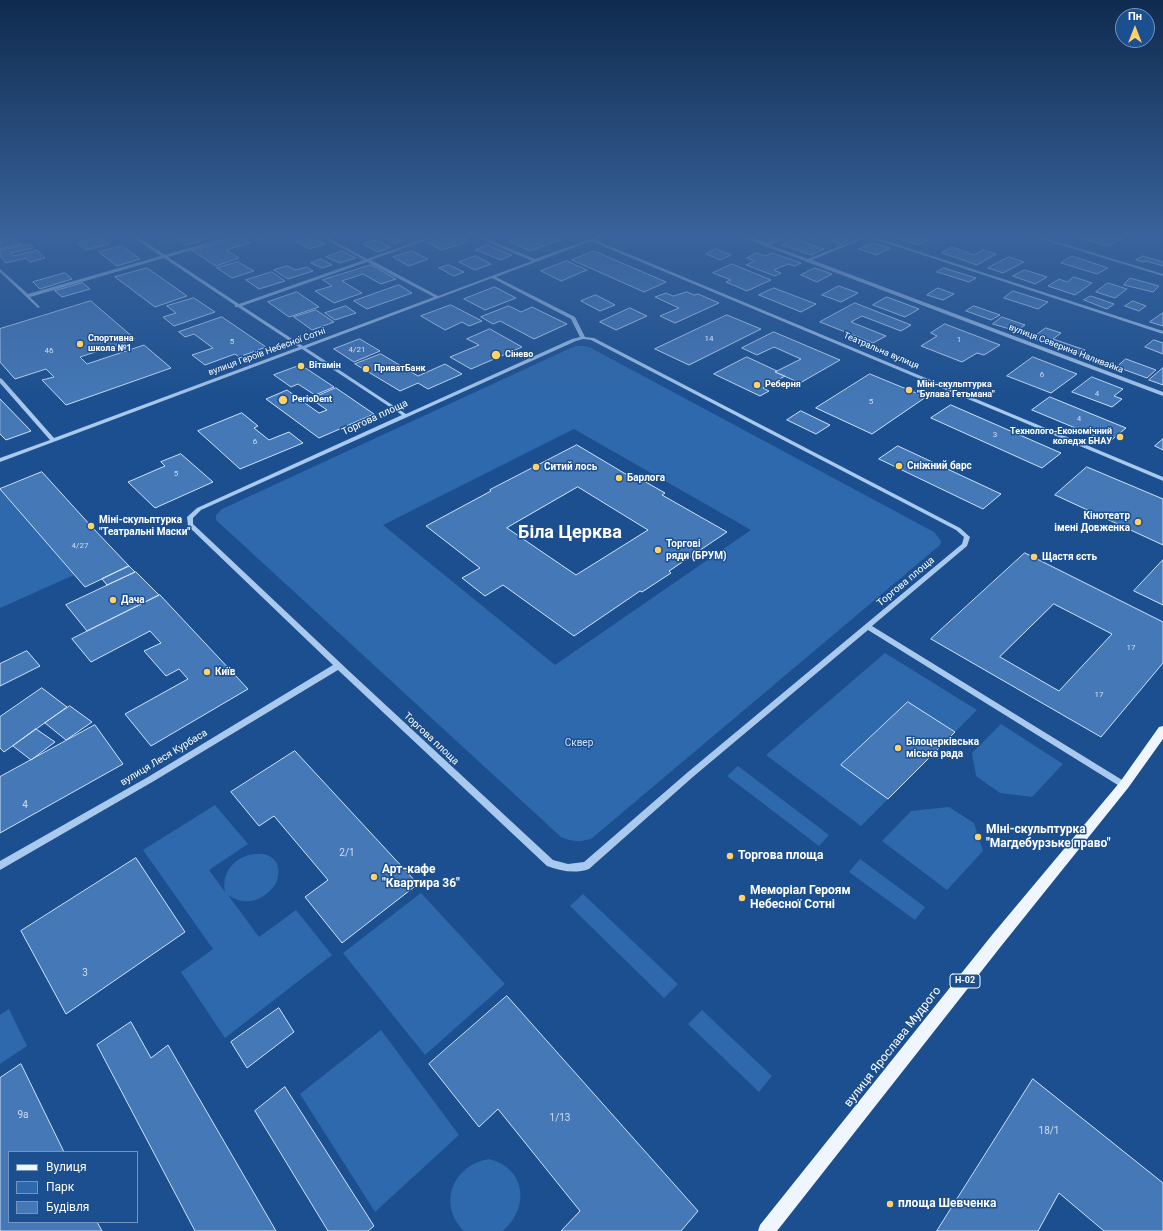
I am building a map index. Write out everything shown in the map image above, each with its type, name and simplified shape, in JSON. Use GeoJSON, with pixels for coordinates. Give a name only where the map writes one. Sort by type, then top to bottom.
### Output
{"type":"FeatureCollection","features":[{"type":"Feature","properties":{"kind":"main road","name":"вулиця Ярослава Мудрого"},"geometry":{"type":"LineString","coordinates":[[766,1231],[997,940],[1124,785],[1163,730]]}},
{"type":"Feature","properties":{"kind":"street"},"geometry":{"type":"LineString","coordinates":[[22,291],[38,307]]}},
{"type":"Feature","properties":{"kind":"street"},"geometry":{"type":"LineString","coordinates":[[27,296],[43,291]]}},
{"type":"Feature","properties":{"kind":"street"},"geometry":{"type":"LineString","coordinates":[[215,291],[405,415]]}},
{"type":"Feature","properties":{"kind":"street"},"geometry":{"type":"LineString","coordinates":[[237,306],[278,291]]}},
{"type":"Feature","properties":{"kind":"street"},"geometry":{"type":"LineString","coordinates":[[426,291],[437,297]]}},
{"type":"Feature","properties":{"kind":"street","name":"вулиця Героїв Небесної Сотні"},"geometry":{"type":"LineString","coordinates":[[0,460],[453,291]]}},
{"type":"Feature","properties":{"kind":"street"},"geometry":{"type":"LineString","coordinates":[[521,291],[573,318],[583,338]]}},
{"type":"Feature","properties":{"kind":"street","name":"Театральна вулиця"},"geometry":{"type":"LineString","coordinates":[[715,291],[1163,479]]}},
{"type":"Feature","properties":{"kind":"street","name":"вулиця Северина Наливайка"},"geometry":{"type":"LineString","coordinates":[[892,291],[1163,394]]}},
{"type":"Feature","properties":{"kind":"street"},"geometry":{"type":"LineString","coordinates":[[1039,291],[1163,333]]}},
{"type":"Feature","properties":{"kind":"street","name":"Торгова площа"},"geometry":{"type":"LineString","coordinates":[[583,338],[592,339],[958,529],[967,537],[965,545],[691,774],[586,866],[568,868],[550,863],[338,666],[190,525],[190,517],[198,509],[405,415],[574,340],[583,338]]}},
{"type":"Feature","properties":{"kind":"street"},"geometry":{"type":"LineString","coordinates":[[0,380],[53,440]]}},
{"type":"Feature","properties":{"kind":"street"},"geometry":{"type":"LineString","coordinates":[[868,627],[1124,785]]}},
{"type":"Feature","properties":{"kind":"street","name":"вулиця Леся Курбаса"},"geometry":{"type":"LineString","coordinates":[[0,866],[146,782],[338,666]]}},
{"type":"Feature","properties":{"kind":"green space","name":"Сквер"},"geometry":{"type":"Polygon","coordinates":[[[575,346],[585,346],[934,532],[941,541],[940,545],[591,839],[576,841],[561,837],[216,520],[216,515],[222,509],[575,346]],[[574,429],[383,525],[555,665],[751,530],[574,429]]]}},
{"type":"Feature","properties":{"kind":"green space"},"geometry":{"type":"Polygon","coordinates":[[[0,489],[74,575],[0,608],[0,489]]]}},
{"type":"Feature","properties":{"kind":"green space"},"geometry":{"type":"Polygon","coordinates":[[[885,653],[977,710],[955,732],[908,702],[841,765],[888,799],[861,826],[766,755],[885,653]]]}},
{"type":"Feature","properties":{"kind":"green space"},"geometry":{"type":"Polygon","coordinates":[[[1001,724],[1063,764],[1032,797],[1000,793],[976,776],[972,753],[1001,724]]]}},
{"type":"Feature","properties":{"kind":"green space"},"geometry":{"type":"Polygon","coordinates":[[[738,766],[829,835],[819,846],[727,776],[738,766]]]}},
{"type":"Feature","properties":{"kind":"green space"},"geometry":{"type":"Polygon","coordinates":[[[215,805],[248,844],[209,870],[225,892],[225,877],[231,866],[240,859],[251,854],[262,854],[272,857],[277,865],[278,876],[275,885],[262,897],[253,901],[240,901],[228,895],[259,937],[296,910],[332,955],[225,1038],[181,972],[213,949],[143,850],[215,805]]]}},
{"type":"Feature","properties":{"kind":"green space"},"geometry":{"type":"Polygon","coordinates":[[[949,807],[974,823],[983,851],[947,890],[882,841],[911,811],[949,807]]]}},
{"type":"Feature","properties":{"kind":"green space"},"geometry":{"type":"Polygon","coordinates":[[[860,859],[925,907],[915,920],[849,872],[860,859]]]}},
{"type":"Feature","properties":{"kind":"green space"},"geometry":{"type":"Polygon","coordinates":[[[421,893],[505,984],[425,1055],[343,953],[421,893]]]}},
{"type":"Feature","properties":{"kind":"green space"},"geometry":{"type":"Polygon","coordinates":[[[583,894],[678,984],[664,998],[570,906],[583,894]]]}},
{"type":"Feature","properties":{"kind":"green space"},"geometry":{"type":"Polygon","coordinates":[[[9,1009],[27,1046],[0,1064],[0,1015],[9,1009]]]}},
{"type":"Feature","properties":{"kind":"green space"},"geometry":{"type":"Polygon","coordinates":[[[702,1010],[772,1076],[759,1092],[688,1024],[702,1010]]]}},
{"type":"Feature","properties":{"kind":"green space"},"geometry":{"type":"Polygon","coordinates":[[[381,1030],[459,1135],[375,1212],[300,1094],[381,1030]]]}},
{"type":"Feature","properties":{"kind":"green space"},"geometry":{"type":"Polygon","coordinates":[[[489,1159],[501,1164],[511,1171],[517,1179],[520,1189],[520,1200],[517,1211],[512,1221],[503,1231],[464,1231],[456,1220],[451,1209],[453,1187],[458,1177],[466,1169],[476,1163],[489,1159]]]}},
{"type":"Feature","properties":{"kind":"building"},"geometry":{"type":"Polygon","coordinates":[[[56,291],[81,291],[62,297],[56,291]]]}},
{"type":"Feature","properties":{"kind":"building"},"geometry":{"type":"Polygon","coordinates":[[[134,291],[180,291],[187,296],[155,307],[134,291]]]}},
{"type":"Feature","properties":{"kind":"building"},"geometry":{"type":"Polygon","coordinates":[[[316,291],[359,291],[362,293],[334,303],[316,291]]]}},
{"type":"Feature","properties":{"kind":"building"},"geometry":{"type":"Polygon","coordinates":[[[381,291],[409,291],[412,293],[367,309],[354,301],[381,291]]]}},
{"type":"Feature","properties":{"kind":"building"},"geometry":{"type":"Polygon","coordinates":[[[484,291],[503,291],[516,298],[485,310],[464,299],[484,291]]]}},
{"type":"Feature","properties":{"kind":"building"},"geometry":{"type":"Polygon","coordinates":[[[767,291],[783,291],[816,304],[801,312],[759,295],[767,291]]]}},
{"type":"Feature","properties":{"kind":"building"},"geometry":{"type":"Polygon","coordinates":[[[829,291],[854,291],[858,293],[841,302],[822,295],[829,291]]]}},
{"type":"Feature","properties":{"kind":"building"},"geometry":{"type":"Polygon","coordinates":[[[933,291],[947,291],[954,294],[943,300],[927,295],[933,291]]]}},
{"type":"Feature","properties":{"kind":"building"},"geometry":{"type":"Polygon","coordinates":[[[1014,291],[1048,302],[1038,309],[1004,298],[1014,291]]]}},
{"type":"Feature","properties":{"kind":"building"},"geometry":{"type":"Polygon","coordinates":[[[1064,291],[1080,291],[1075,295],[1064,291]]]}},
{"type":"Feature","properties":{"kind":"building"},"geometry":{"type":"Polygon","coordinates":[[[1097,291],[1124,291],[1115,298],[1097,291]]]}},
{"type":"Feature","properties":{"kind":"building"},"geometry":{"type":"Polygon","coordinates":[[[297,292],[319,307],[289,317],[268,302],[297,292]]]}},
{"type":"Feature","properties":{"kind":"building"},"geometry":{"type":"Polygon","coordinates":[[[687,292],[694,295],[698,294],[719,303],[675,323],[660,316],[679,308],[655,297],[666,293],[673,296],[687,292]]]}},
{"type":"Feature","properties":{"kind":"building"},"geometry":{"type":"Polygon","coordinates":[[[596,295],[615,305],[600,311],[581,301],[596,295]]]}},
{"type":"Feature","properties":{"kind":"building"},"geometry":{"type":"Polygon","coordinates":[[[1091,296],[1114,304],[1107,309],[1084,300],[1091,296]]]}},
{"type":"Feature","properties":{"kind":"building"},"geometry":{"type":"Polygon","coordinates":[[[887,297],[919,309],[905,317],[873,305],[887,297]]]}},
{"type":"Feature","properties":{"kind":"building"},"geometry":{"type":"Polygon","coordinates":[[[194,298],[215,312],[174,326],[163,317],[176,313],[167,306],[194,298]]]}},
{"type":"Feature","properties":{"kind":"building","name":"Спортивна школа №1"},"geometry":{"type":"Polygon","coordinates":[[[91,301],[135,339],[80,357],[87,364],[144,345],[171,368],[66,405],[42,380],[54,377],[46,369],[15,379],[0,362],[0,329],[91,301]]]}},
{"type":"Feature","properties":{"kind":"building"},"geometry":{"type":"Polygon","coordinates":[[[1133,301],[1146,306],[1139,311],[1125,306],[1133,301]]]}},
{"type":"Feature","properties":{"kind":"building"},"geometry":{"type":"Polygon","coordinates":[[[855,303],[911,325],[901,331],[862,316],[851,322],[886,336],[873,343],[820,322],[855,303]]]}},
{"type":"Feature","properties":{"kind":"building"},"geometry":{"type":"Polygon","coordinates":[[[451,305],[482,321],[469,326],[462,322],[445,330],[421,316],[451,305]]]}},
{"type":"Feature","properties":{"kind":"building"},"geometry":{"type":"Polygon","coordinates":[[[346,306],[356,313],[335,320],[325,313],[346,306]]]}},
{"type":"Feature","properties":{"kind":"building"},"geometry":{"type":"Polygon","coordinates":[[[509,306],[521,312],[532,307],[567,324],[534,339],[500,321],[493,324],[481,317],[509,306]]]}},
{"type":"Feature","properties":{"kind":"building"},"geometry":{"type":"Polygon","coordinates":[[[974,306],[1000,315],[991,320],[966,311],[974,306]]]}},
{"type":"Feature","properties":{"kind":"building"},"geometry":{"type":"Polygon","coordinates":[[[630,308],[647,316],[616,330],[600,322],[630,308]]]}},
{"type":"Feature","properties":{"kind":"building"},"geometry":{"type":"Polygon","coordinates":[[[316,310],[334,322],[312,330],[294,317],[316,310]]]}},
{"type":"Feature","properties":{"kind":"building"},"geometry":{"type":"Polygon","coordinates":[[[1163,313],[1163,326],[1150,322],[1163,313]]]}},
{"type":"Feature","properties":{"kind":"building"},"geometry":{"type":"Polygon","coordinates":[[[727,315],[761,329],[689,365],[655,349],[727,315]]]}},
{"type":"Feature","properties":{"kind":"building"},"geometry":{"type":"Polygon","coordinates":[[[222,317],[266,347],[239,357],[235,354],[205,365],[192,355],[213,348],[194,334],[185,337],[179,332],[222,317]]]}},
{"type":"Feature","properties":{"kind":"building"},"geometry":{"type":"Polygon","coordinates":[[[1002,317],[1025,325],[1016,331],[993,324],[1002,317]]]}},
{"type":"Feature","properties":{"kind":"building"},"geometry":{"type":"Polygon","coordinates":[[[945,324],[1000,345],[984,355],[977,353],[962,362],[921,346],[937,336],[931,333],[945,324]]]}},
{"type":"Feature","properties":{"kind":"building"},"geometry":{"type":"Polygon","coordinates":[[[1046,328],[1061,333],[1053,339],[1085,350],[1080,354],[1032,338],[1046,328]]]}},
{"type":"Feature","properties":{"kind":"building"},"geometry":{"type":"Polygon","coordinates":[[[490,329],[522,347],[471,369],[450,357],[479,345],[467,339],[490,329]]]}},
{"type":"Feature","properties":{"kind":"building"},"geometry":{"type":"Polygon","coordinates":[[[774,332],[840,360],[800,383],[775,372],[801,359],[774,347],[757,355],[742,348],[774,332]]]}},
{"type":"Feature","properties":{"kind":"building"},"geometry":{"type":"Polygon","coordinates":[[[360,339],[380,351],[354,362],[334,349],[360,339]]]}},
{"type":"Feature","properties":{"kind":"building"},"geometry":{"type":"Polygon","coordinates":[[[1154,340],[1163,343],[1163,354],[1145,347],[1154,340]]]}},
{"type":"Feature","properties":{"kind":"building"},"geometry":{"type":"Polygon","coordinates":[[[381,354],[418,376],[445,364],[462,374],[428,389],[418,383],[400,391],[355,364],[381,354]]]}},
{"type":"Feature","properties":{"kind":"building"},"geometry":{"type":"Polygon","coordinates":[[[747,357],[785,376],[763,388],[769,391],[760,396],[714,374],[747,357]]]}},
{"type":"Feature","properties":{"kind":"building"},"geometry":{"type":"Polygon","coordinates":[[[1033,357],[1077,374],[1051,393],[1007,376],[1033,357]]]}},
{"type":"Feature","properties":{"kind":"building"},"geometry":{"type":"Polygon","coordinates":[[[1126,359],[1156,370],[1147,378],[1117,367],[1126,359]]]}},
{"type":"Feature","properties":{"kind":"building"},"geometry":{"type":"Polygon","coordinates":[[[301,365],[334,387],[315,395],[298,384],[291,387],[274,375],[301,365]]]}},
{"type":"Feature","properties":{"kind":"building"},"geometry":{"type":"Polygon","coordinates":[[[1163,368],[1163,385],[1149,380],[1163,368]]]}},
{"type":"Feature","properties":{"kind":"building"},"geometry":{"type":"Polygon","coordinates":[[[870,374],[926,397],[872,434],[816,408],[870,374]]]}},
{"type":"Feature","properties":{"kind":"building"},"geometry":{"type":"Polygon","coordinates":[[[1092,377],[1123,389],[1114,396],[1122,399],[1112,407],[1072,392],[1092,377]]]}},
{"type":"Feature","properties":{"kind":"building"},"geometry":{"type":"Polygon","coordinates":[[[336,388],[374,414],[319,438],[266,399],[287,390],[319,413],[327,410],[311,399],[336,388]]]}},
{"type":"Feature","properties":{"kind":"building"},"geometry":{"type":"Polygon","coordinates":[[[1050,397],[1126,428],[1109,442],[1032,410],[1050,397]]]}},
{"type":"Feature","properties":{"kind":"building"},"geometry":{"type":"Polygon","coordinates":[[[0,399],[31,431],[6,440],[0,434],[0,399]]]}},
{"type":"Feature","properties":{"kind":"building"},"geometry":{"type":"Polygon","coordinates":[[[951,405],[1061,453],[1042,468],[931,418],[951,405]]]}},
{"type":"Feature","properties":{"kind":"building"},"geometry":{"type":"Polygon","coordinates":[[[801,411],[830,425],[816,434],[787,420],[801,411]]]}},
{"type":"Feature","properties":{"kind":"building"},"geometry":{"type":"Polygon","coordinates":[[[242,413],[258,426],[254,428],[269,440],[289,432],[303,443],[240,469],[198,431],[242,413]]]}},
{"type":"Feature","properties":{"kind":"building"},"geometry":{"type":"Polygon","coordinates":[[[1163,439],[1163,450],[1155,446],[1163,439]]]}},
{"type":"Feature","properties":{"kind":"building","name":"Торгові ряди (БРУМ)"},"geometry":{"type":"Polygon","coordinates":[[[577,445],[634,479],[637,477],[665,493],[662,495],[727,532],[669,571],[671,573],[642,592],[640,591],[574,636],[503,585],[485,596],[462,578],[480,568],[426,526],[491,491],[490,490],[577,445]],[[578,487],[507,528],[576,575],[648,530],[578,487]]]}},
{"type":"Feature","properties":{"kind":"building"},"geometry":{"type":"Polygon","coordinates":[[[898,446],[1001,494],[983,509],[879,459],[898,446]]]}},
{"type":"Feature","properties":{"kind":"building"},"geometry":{"type":"Polygon","coordinates":[[[181,454],[213,482],[155,508],[128,482],[165,466],[161,462],[181,454]]]}},
{"type":"Feature","properties":{"kind":"building","name":"Кінотеатр імені Довженка"},"geometry":{"type":"Polygon","coordinates":[[[1087,467],[1163,499],[1163,545],[1055,495],[1087,467]]]}},
{"type":"Feature","properties":{"kind":"building"},"geometry":{"type":"Polygon","coordinates":[[[42,472],[129,566],[85,587],[0,489],[42,472]]]}},
{"type":"Feature","properties":{"kind":"building"},"geometry":{"type":"Polygon","coordinates":[[[1025,553],[1163,622],[1163,663],[1101,737],[931,639],[1025,553]],[[1054,604],[1000,657],[1059,691],[1112,634],[1054,604]]]}},
{"type":"Feature","properties":{"kind":"building"},"geometry":{"type":"Polygon","coordinates":[[[1163,560],[1163,605],[1134,591],[1163,560]]]}},
{"type":"Feature","properties":{"kind":"building"},"geometry":{"type":"Polygon","coordinates":[[[129,566],[135,572],[107,585],[102,579],[129,566]]]}},
{"type":"Feature","properties":{"kind":"building","name":"Дача"},"geometry":{"type":"Polygon","coordinates":[[[136,572],[159,595],[87,631],[66,605],[136,572]]]}},
{"type":"Feature","properties":{"kind":"building","name":"Київ"},"geometry":{"type":"Polygon","coordinates":[[[160,595],[248,689],[151,746],[125,714],[188,679],[179,669],[166,676],[144,651],[161,643],[150,631],[91,662],[72,639],[160,595]]]}},
{"type":"Feature","properties":{"kind":"building"},"geometry":{"type":"Polygon","coordinates":[[[27,651],[40,666],[0,686],[0,664],[27,651]]]}},
{"type":"Feature","properties":{"kind":"building"},"geometry":{"type":"Polygon","coordinates":[[[42,688],[67,707],[4,752],[0,748],[0,717],[42,688]]]}},
{"type":"Feature","properties":{"kind":"building","name":"Білоцерківська міська рада"},"geometry":{"type":"Polygon","coordinates":[[[908,702],[955,732],[888,799],[841,765],[908,702]]]}},
{"type":"Feature","properties":{"kind":"building"},"geometry":{"type":"Polygon","coordinates":[[[70,706],[92,722],[66,740],[45,723],[70,706]]]}},
{"type":"Feature","properties":{"kind":"building"},"geometry":{"type":"Polygon","coordinates":[[[95,725],[123,764],[0,833],[0,777],[95,725]]]}},
{"type":"Feature","properties":{"kind":"building"},"geometry":{"type":"Polygon","coordinates":[[[36,729],[55,742],[31,760],[13,746],[36,729]]]}},
{"type":"Feature","properties":{"kind":"building"},"geometry":{"type":"Polygon","coordinates":[[[295,751],[418,884],[342,943],[305,897],[328,880],[274,816],[259,826],[231,792],[295,751]]]}},
{"type":"Feature","properties":{"kind":"building"},"geometry":{"type":"Polygon","coordinates":[[[136,858],[185,932],[66,1014],[21,931],[136,858]]]}},
{"type":"Feature","properties":{"kind":"building"},"geometry":{"type":"Polygon","coordinates":[[[507,996],[698,1211],[681,1231],[561,1231],[580,1211],[498,1109],[479,1127],[429,1064],[507,996]]]}},
{"type":"Feature","properties":{"kind":"building"},"geometry":{"type":"Polygon","coordinates":[[[279,1008],[294,1032],[247,1068],[231,1042],[279,1008]]]}},
{"type":"Feature","properties":{"kind":"building"},"geometry":{"type":"Polygon","coordinates":[[[131,1022],[151,1058],[168,1045],[276,1231],[195,1231],[97,1045],[131,1022]]]}},
{"type":"Feature","properties":{"kind":"building"},"geometry":{"type":"Polygon","coordinates":[[[21,1064],[64,1151],[8,1151],[8,1223],[98,1223],[102,1231],[0,1231],[0,1078],[21,1064]]]}},
{"type":"Feature","properties":{"kind":"building"},"geometry":{"type":"Polygon","coordinates":[[[1033,1079],[1163,1183],[1163,1231],[1104,1231],[1059,1193],[1038,1231],[937,1231],[1033,1079]]]}},
{"type":"Feature","properties":{"kind":"building"},"geometry":{"type":"Polygon","coordinates":[[[285,1087],[374,1226],[368,1231],[328,1231],[255,1111],[285,1087]]]}},
{"type":"Feature","properties":{"kind":"place","name":"Спортивна школа №1"},"geometry":{"type":"Point","coordinates":[80,344]}},
{"type":"Feature","properties":{"kind":"place","name":"Сінево"},"geometry":{"type":"Point","coordinates":[496,355]}},
{"type":"Feature","properties":{"kind":"place","name":"Вітамін"},"geometry":{"type":"Point","coordinates":[301,366]}},
{"type":"Feature","properties":{"kind":"place","name":"ПриватБанк"},"geometry":{"type":"Point","coordinates":[366,369]}},
{"type":"Feature","properties":{"kind":"place","name":"Реберня"},"geometry":{"type":"Point","coordinates":[757,385]}},
{"type":"Feature","properties":{"kind":"place","name":"Міні-скульптурка \"Булава Гетьмана\""},"geometry":{"type":"Point","coordinates":[909,390]}},
{"type":"Feature","properties":{"kind":"place","name":"PerioDent"},"geometry":{"type":"Point","coordinates":[283,400]}},
{"type":"Feature","properties":{"kind":"place","name":"Технолого-Економічний коледж БНАУ"},"geometry":{"type":"Point","coordinates":[1120,437]}},
{"type":"Feature","properties":{"kind":"place","name":"Сніжний барс"},"geometry":{"type":"Point","coordinates":[899,466]}},
{"type":"Feature","properties":{"kind":"place","name":"Ситий лось"},"geometry":{"type":"Point","coordinates":[536,467]}},
{"type":"Feature","properties":{"kind":"place","name":"Барлога"},"geometry":{"type":"Point","coordinates":[619,478]}},
{"type":"Feature","properties":{"kind":"place","name":"Кінотеатр імені Довженка"},"geometry":{"type":"Point","coordinates":[1138,522]}},
{"type":"Feature","properties":{"kind":"place","name":"Міні-скульптурка \"Театральні Маски\""},"geometry":{"type":"Point","coordinates":[91,526]}},
{"type":"Feature","properties":{"kind":"place","name":"Торгові ряди (БРУМ)"},"geometry":{"type":"Point","coordinates":[658,550]}},
{"type":"Feature","properties":{"kind":"place","name":"Щастя єсть"},"geometry":{"type":"Point","coordinates":[1034,557]}},
{"type":"Feature","properties":{"kind":"place","name":"Дача"},"geometry":{"type":"Point","coordinates":[113,600]}},
{"type":"Feature","properties":{"kind":"place","name":"Київ"},"geometry":{"type":"Point","coordinates":[207,672]}},
{"type":"Feature","properties":{"kind":"place","name":"Білоцерківська міська рада"},"geometry":{"type":"Point","coordinates":[898,748]}},
{"type":"Feature","properties":{"kind":"place","name":"Міні-скульптурка \"Магдебурзьке право\""},"geometry":{"type":"Point","coordinates":[978,837]}},
{"type":"Feature","properties":{"kind":"place","name":"Торгова площа"},"geometry":{"type":"Point","coordinates":[730,856]}},
{"type":"Feature","properties":{"kind":"place","name":"Арт-кафе \"Квартира 36\""},"geometry":{"type":"Point","coordinates":[374,877]}},
{"type":"Feature","properties":{"kind":"place","name":"Меморіал Героям Небесної Сотні"},"geometry":{"type":"Point","coordinates":[742,898]}},
{"type":"Feature","properties":{"kind":"place","name":"площа Шевченка"},"geometry":{"type":"Point","coordinates":[890,1204]}},
{"type":"Feature","properties":{"kind":"district","name":"Біла Церква"},"geometry":{"type":"Point","coordinates":[570,533]}}]}
